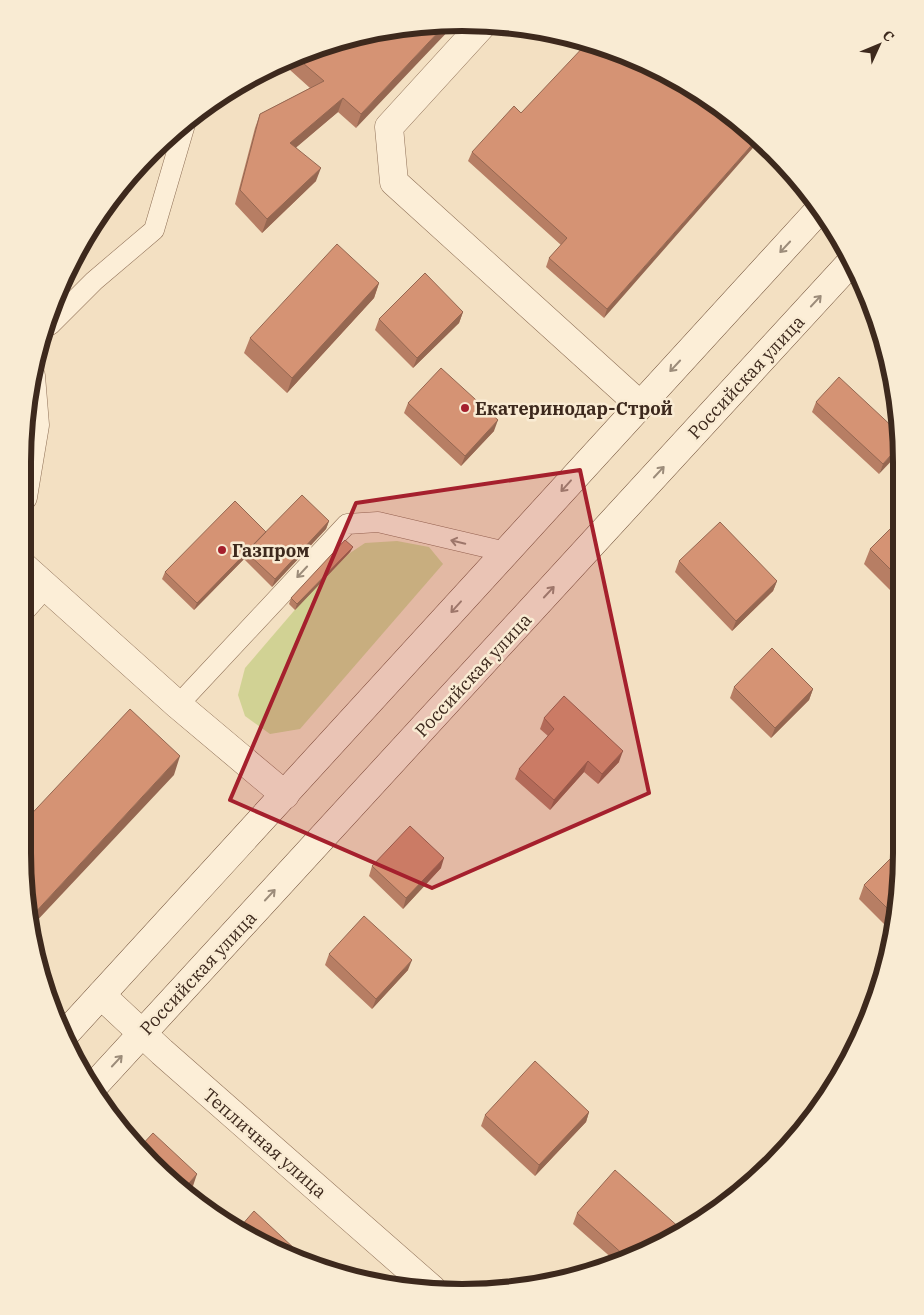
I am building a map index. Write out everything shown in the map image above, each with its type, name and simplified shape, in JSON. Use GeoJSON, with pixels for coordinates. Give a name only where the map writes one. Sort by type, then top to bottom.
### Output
{"type":"FeatureCollection","features":[{"type":"Feature","properties":{"kind":"main road"},"geometry":{"type":"LineString","coordinates":[[477,32],[389,128],[394,182],[640,405]]}},
{"type":"Feature","properties":{"kind":"main road"},"geometry":{"type":"LineString","coordinates":[[69,1029],[814,215]]}},
{"type":"Feature","properties":{"kind":"main road","name":"Российская улица"},"geometry":{"type":"LineString","coordinates":[[98,1082],[846,268]]}},
{"type":"Feature","properties":{"kind":"main road"},"geometry":{"type":"LineString","coordinates":[[32,443],[35,425],[34,414]]}},
{"type":"Feature","properties":{"kind":"main road"},"geometry":{"type":"LineString","coordinates":[[31,574],[178,705],[285,795]]}},
{"type":"Feature","properties":{"kind":"main road","name":"Тепличная улица"},"geometry":{"type":"LineString","coordinates":[[101,995],[142,1034],[424,1282]]}},
{"type":"Feature","properties":{"kind":"lane"},"geometry":{"type":"LineString","coordinates":[[56,319],[94,282],[154,230],[182,135]]}},
{"type":"Feature","properties":{"kind":"lane"},"geometry":{"type":"LineString","coordinates":[[178,705],[347,524],[378,522],[506,552]]}},
{"type":"Feature","properties":{"kind":"lane"},"geometry":{"type":"LineString","coordinates":[[31,603],[46,587]]}},
{"type":"Feature","properties":{"kind":"highlighted area"},"geometry":{"type":"Polygon","coordinates":[[[580,470],[649,793],[432,888],[230,800],[356,503],[580,470]]]}},
{"type":"Feature","properties":{"kind":"green space"},"geometry":{"type":"Polygon","coordinates":[[[397,541],[429,547],[443,564],[300,729],[270,734],[245,716],[238,695],[245,668],[335,563],[365,543],[397,541]]]}},
{"type":"Feature","properties":{"kind":"building"},"geometry":{"type":"Polygon","coordinates":[[[439,32],[361,114],[343,98],[290,143],[321,168],[267,219],[240,190],[260,114],[324,81],[302,62],[351,46],[378,40],[439,32]]]}},
{"type":"Feature","properties":{"kind":"building"},"geometry":{"type":"Polygon","coordinates":[[[582,49],[627,64],[677,89],[724,120],[753,144],[607,309],[549,258],[567,238],[472,152],[514,106],[521,113],[582,49]]]}},
{"type":"Feature","properties":{"kind":"building"},"geometry":{"type":"Polygon","coordinates":[[[337,244],[379,283],[292,378],[250,338],[337,244]]]}},
{"type":"Feature","properties":{"kind":"building"},"geometry":{"type":"Polygon","coordinates":[[[425,273],[463,312],[417,358],[379,319],[425,273]]]}},
{"type":"Feature","properties":{"kind":"building"},"geometry":{"type":"Polygon","coordinates":[[[441,368],[498,420],[465,456],[408,403],[441,368]]]}},
{"type":"Feature","properties":{"kind":"building"},"geometry":{"type":"Polygon","coordinates":[[[839,377],[891,426],[893,453],[883,464],[816,402],[839,377]]]}},
{"type":"Feature","properties":{"kind":"building"},"geometry":{"type":"Polygon","coordinates":[[[302,495],[329,521],[275,579],[246,552],[302,495]]]}},
{"type":"Feature","properties":{"kind":"building","name":"Газпром"},"geometry":{"type":"Polygon","coordinates":[[[235,501],[266,532],[197,603],[165,572],[235,501]]]}},
{"type":"Feature","properties":{"kind":"building"},"geometry":{"type":"Polygon","coordinates":[[[720,522],[777,581],[736,621],[679,561],[720,522]]]}},
{"type":"Feature","properties":{"kind":"building"},"geometry":{"type":"Polygon","coordinates":[[[893,526],[893,572],[870,549],[893,526]]]}},
{"type":"Feature","properties":{"kind":"building"},"geometry":{"type":"Polygon","coordinates":[[[345,540],[353,547],[297,604],[291,598],[345,540]]]}},
{"type":"Feature","properties":{"kind":"building"},"geometry":{"type":"Polygon","coordinates":[[[772,648],[813,689],[775,728],[734,687],[772,648]]]}},
{"type":"Feature","properties":{"kind":"building"},"geometry":{"type":"Polygon","coordinates":[[[564,696],[623,751],[602,774],[588,761],[554,800],[519,769],[554,729],[544,718],[564,696]]]}},
{"type":"Feature","properties":{"kind":"building"},"geometry":{"type":"Polygon","coordinates":[[[130,709],[180,756],[36,912],[32,881],[31,814],[130,709]]]}},
{"type":"Feature","properties":{"kind":"building"},"geometry":{"type":"Polygon","coordinates":[[[410,826],[444,858],[406,898],[372,866],[410,826]]]}},
{"type":"Feature","properties":{"kind":"building"},"geometry":{"type":"Polygon","coordinates":[[[893,856],[889,910],[864,885],[893,856]]]}},
{"type":"Feature","properties":{"kind":"building"},"geometry":{"type":"Polygon","coordinates":[[[364,916],[412,960],[376,999],[329,954],[364,916]]]}},
{"type":"Feature","properties":{"kind":"building"},"geometry":{"type":"Polygon","coordinates":[[[535,1061],[589,1112],[539,1165],[485,1115],[535,1061]]]}},
{"type":"Feature","properties":{"kind":"building"},"geometry":{"type":"Polygon","coordinates":[[[153,1133],[197,1174],[188,1185],[157,1158],[144,1143],[153,1133]]]}},
{"type":"Feature","properties":{"kind":"building"},"geometry":{"type":"Polygon","coordinates":[[[615,1170],[677,1226],[622,1253],[577,1213],[615,1170]]]}},
{"type":"Feature","properties":{"kind":"building"},"geometry":{"type":"Polygon","coordinates":[[[254,1211],[297,1251],[271,1239],[243,1224],[254,1211]]]}},
{"type":"Feature","properties":{"kind":"place","name":"Екатеринодар-Строй"},"geometry":{"type":"Point","coordinates":[465,408]}},
{"type":"Feature","properties":{"kind":"place","name":"Газпром"},"geometry":{"type":"Point","coordinates":[222,550]}}]}
